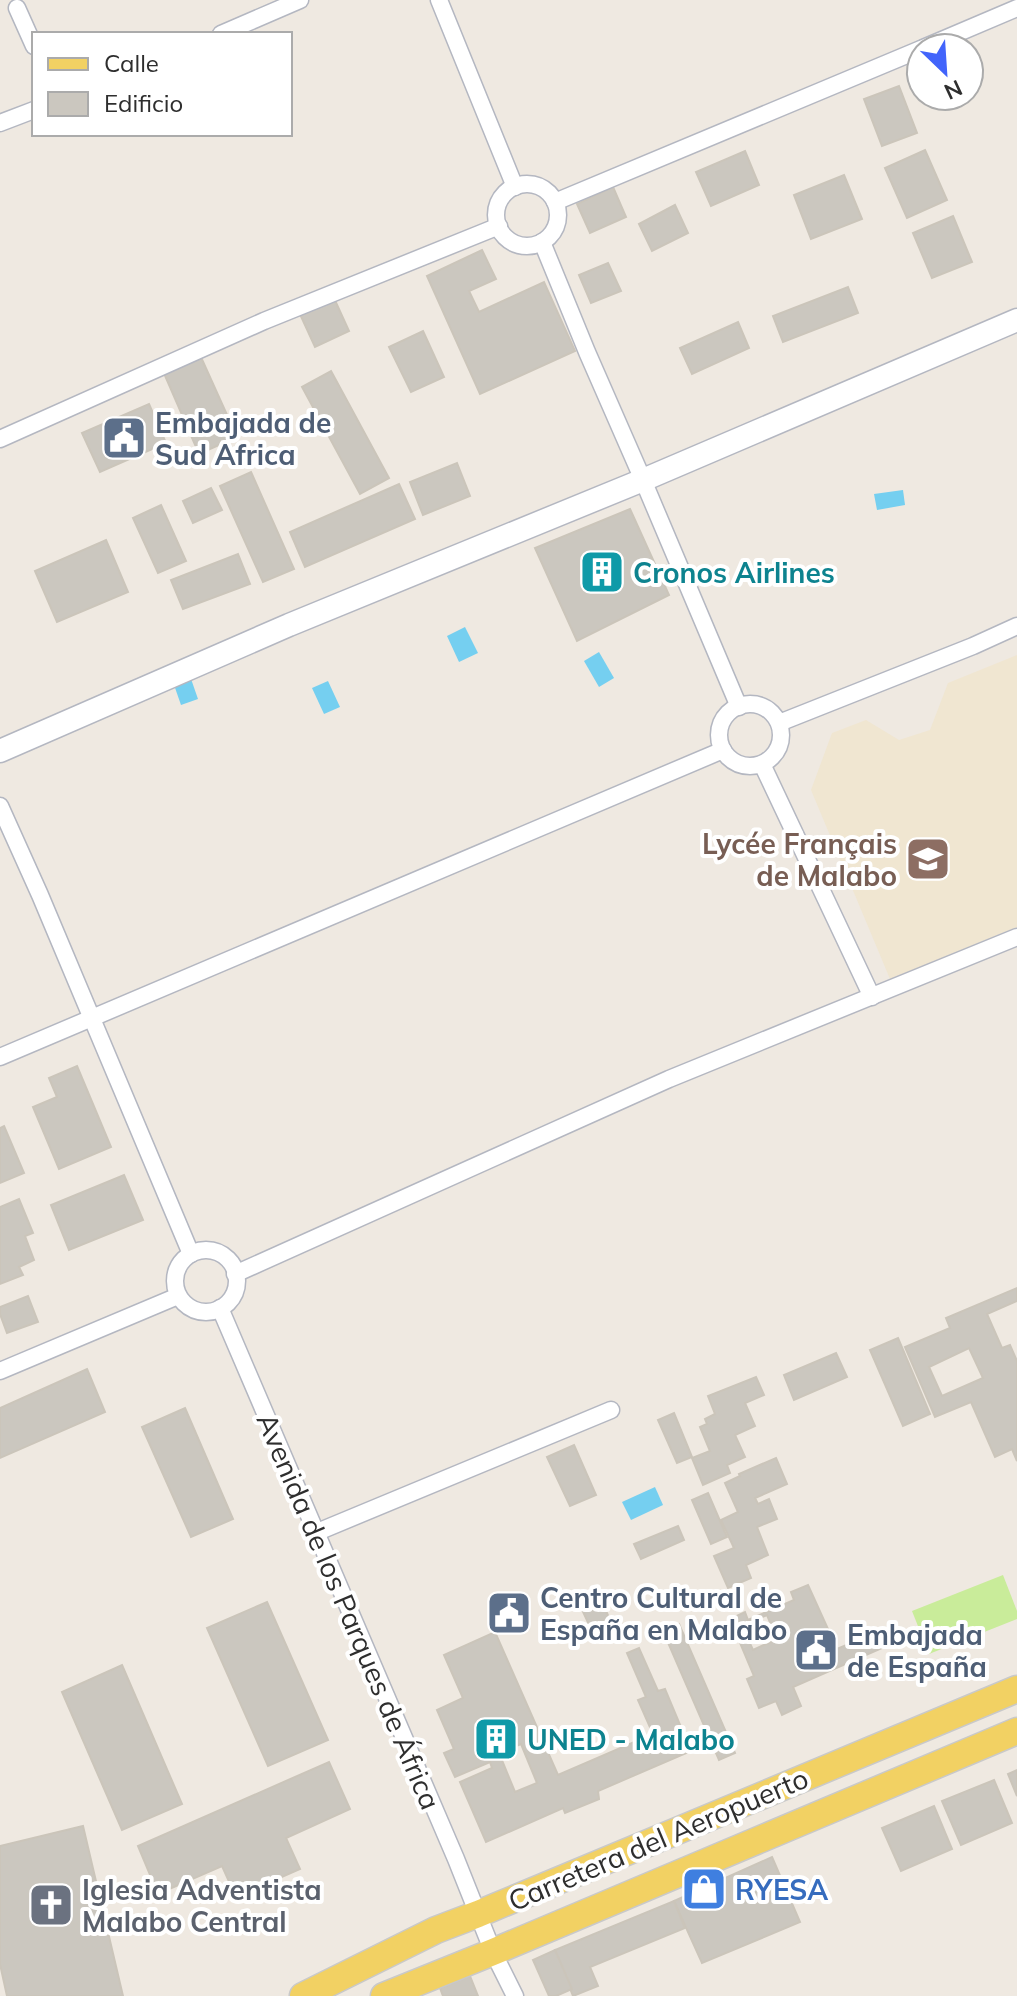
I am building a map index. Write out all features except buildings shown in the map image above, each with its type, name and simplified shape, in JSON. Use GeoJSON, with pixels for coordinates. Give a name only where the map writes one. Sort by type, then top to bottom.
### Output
{"type":"FeatureCollection","features":[{"type":"Feature","properties":{"kind":"main road","name":"Carretera del Aeropuerto"},"geometry":{"type":"LineString","coordinates":[[303,1996],[436,1930],[1017,1689]]}},
{"type":"Feature","properties":{"kind":"main road","name":"Carretera del Aeropuerto"},"geometry":{"type":"LineString","coordinates":[[384,1996],[422,1988],[493,1952],[1017,1731]]}},
{"type":"Feature","properties":{"kind":"street"},"geometry":{"type":"LineString","coordinates":[[226,32],[300,0]]}},
{"type":"Feature","properties":{"kind":"street"},"geometry":{"type":"LineString","coordinates":[[439,0],[515,187]]}},
{"type":"Feature","properties":{"kind":"street"},"geometry":{"type":"LineString","coordinates":[[17,8],[32,42]]}},
{"type":"Feature","properties":{"kind":"street"},"geometry":{"type":"LineString","coordinates":[[960,32],[1017,8]]}},
{"type":"Feature","properties":{"kind":"street"},"geometry":{"type":"LineString","coordinates":[[555,202],[905,55]]}},
{"type":"Feature","properties":{"kind":"street"},"geometry":{"type":"LineString","coordinates":[[0,123],[32,111]]}},
{"type":"Feature","properties":{"kind":"street"},"geometry":{"type":"LineString","coordinates":[[535,185],[547,191],[555,202],[557,221],[552,233],[542,242],[520,245],[507,238],[499,226],[498,206],[504,195],[515,187],[535,185]]}},
{"type":"Feature","properties":{"kind":"street"},"geometry":{"type":"LineString","coordinates":[[0,439],[264,321],[499,226]]}},
{"type":"Feature","properties":{"kind":"street"},"geometry":{"type":"LineString","coordinates":[[542,242],[739,707]]}},
{"type":"Feature","properties":{"kind":"street"},"geometry":{"type":"LineString","coordinates":[[0,751],[289,625],[643,480],[1017,320]]}},
{"type":"Feature","properties":{"kind":"street"},"geometry":{"type":"LineString","coordinates":[[779,723],[1017,626]]}},
{"type":"Feature","properties":{"kind":"street"},"geometry":{"type":"LineString","coordinates":[[759,706],[771,712],[779,723],[781,737],[777,750],[762,764],[743,765],[723,750],[720,736],[723,722],[739,707],[759,706]]}},
{"type":"Feature","properties":{"kind":"street"},"geometry":{"type":"LineString","coordinates":[[0,1057],[723,750]]}},
{"type":"Feature","properties":{"kind":"street"},"geometry":{"type":"LineString","coordinates":[[762,764],[872,997]]}},
{"type":"Feature","properties":{"kind":"street"},"geometry":{"type":"LineString","coordinates":[[0,806],[191,1254]]}},
{"type":"Feature","properties":{"kind":"street"},"geometry":{"type":"LineString","coordinates":[[235,1274],[669,1079],[1017,937]]}},
{"type":"Feature","properties":{"kind":"street"},"geometry":{"type":"LineString","coordinates":[[205,1251],[219,1253],[229,1262],[235,1274],[234,1294],[226,1304],[213,1311],[200,1311],[187,1306],[178,1296],[175,1275],[181,1263],[191,1254],[205,1251]]}},
{"type":"Feature","properties":{"kind":"street"},"geometry":{"type":"LineString","coordinates":[[0,1371],[178,1296]]}},
{"type":"Feature","properties":{"kind":"street","name":"Avenida de los Parques de África"},"geometry":{"type":"LineString","coordinates":[[220,1308],[493,1952],[515,1996]]}},
{"type":"Feature","properties":{"kind":"street"},"geometry":{"type":"LineString","coordinates":[[315,1533],[611,1410]]}},
{"type":"Feature","properties":{"kind":"shaded area","name":"Lycée Français de Malabo"},"geometry":{"type":"Polygon","coordinates":[[[1017,655],[1017,927],[890,979],[811,790],[832,733],[866,720],[899,740],[930,730],[948,683],[1017,655]]]}},
{"type":"Feature","properties":{"kind":"green space"},"geometry":{"type":"Polygon","coordinates":[[[1003,1575],[1017,1611],[1017,1619],[929,1654],[912,1611],[1003,1575]]]}},
{"type":"Feature","properties":{"kind":"water"},"geometry":{"type":"Polygon","coordinates":[[[903,490],[905,505],[877,510],[874,494],[903,490]]]}},
{"type":"Feature","properties":{"kind":"water"},"geometry":{"type":"Polygon","coordinates":[[[465,627],[478,653],[459,662],[447,636],[465,627]]]}},
{"type":"Feature","properties":{"kind":"water"},"geometry":{"type":"Polygon","coordinates":[[[599,652],[614,678],[599,687],[584,661],[599,652]]]}},
{"type":"Feature","properties":{"kind":"water"},"geometry":{"type":"Polygon","coordinates":[[[190,676],[198,699],[181,705],[173,682],[190,676]]]}},
{"type":"Feature","properties":{"kind":"water"},"geometry":{"type":"Polygon","coordinates":[[[328,681],[340,707],[324,714],[312,688],[328,681]]]}},
{"type":"Feature","properties":{"kind":"water"},"geometry":{"type":"Polygon","coordinates":[[[655,1487],[663,1505],[631,1520],[622,1502],[655,1487]]]}},
{"type":"Feature","properties":{"kind":"place","name":"Embajada de Sud Africa"},"geometry":{"type":"Point","coordinates":[124,438]}},
{"type":"Feature","properties":{"kind":"place","name":"Cronos Airlines"},"geometry":{"type":"Point","coordinates":[602,572]}},
{"type":"Feature","properties":{"kind":"place","name":"Lycée Français de Malabo"},"geometry":{"type":"Point","coordinates":[928,859]}},
{"type":"Feature","properties":{"kind":"place","name":"Centro Cultural de España en Malabo"},"geometry":{"type":"Point","coordinates":[509,1613]}},
{"type":"Feature","properties":{"kind":"place","name":"Embajada de España"},"geometry":{"type":"Point","coordinates":[816,1650]}},
{"type":"Feature","properties":{"kind":"place","name":"UNED - Malabo"},"geometry":{"type":"Point","coordinates":[496,1739]}},
{"type":"Feature","properties":{"kind":"place","name":"RYESA"},"geometry":{"type":"Point","coordinates":[704,1889]}},
{"type":"Feature","properties":{"kind":"place","name":"Iglesia Adventista Malabo Central"},"geometry":{"type":"Point","coordinates":[51,1905]}}]}
